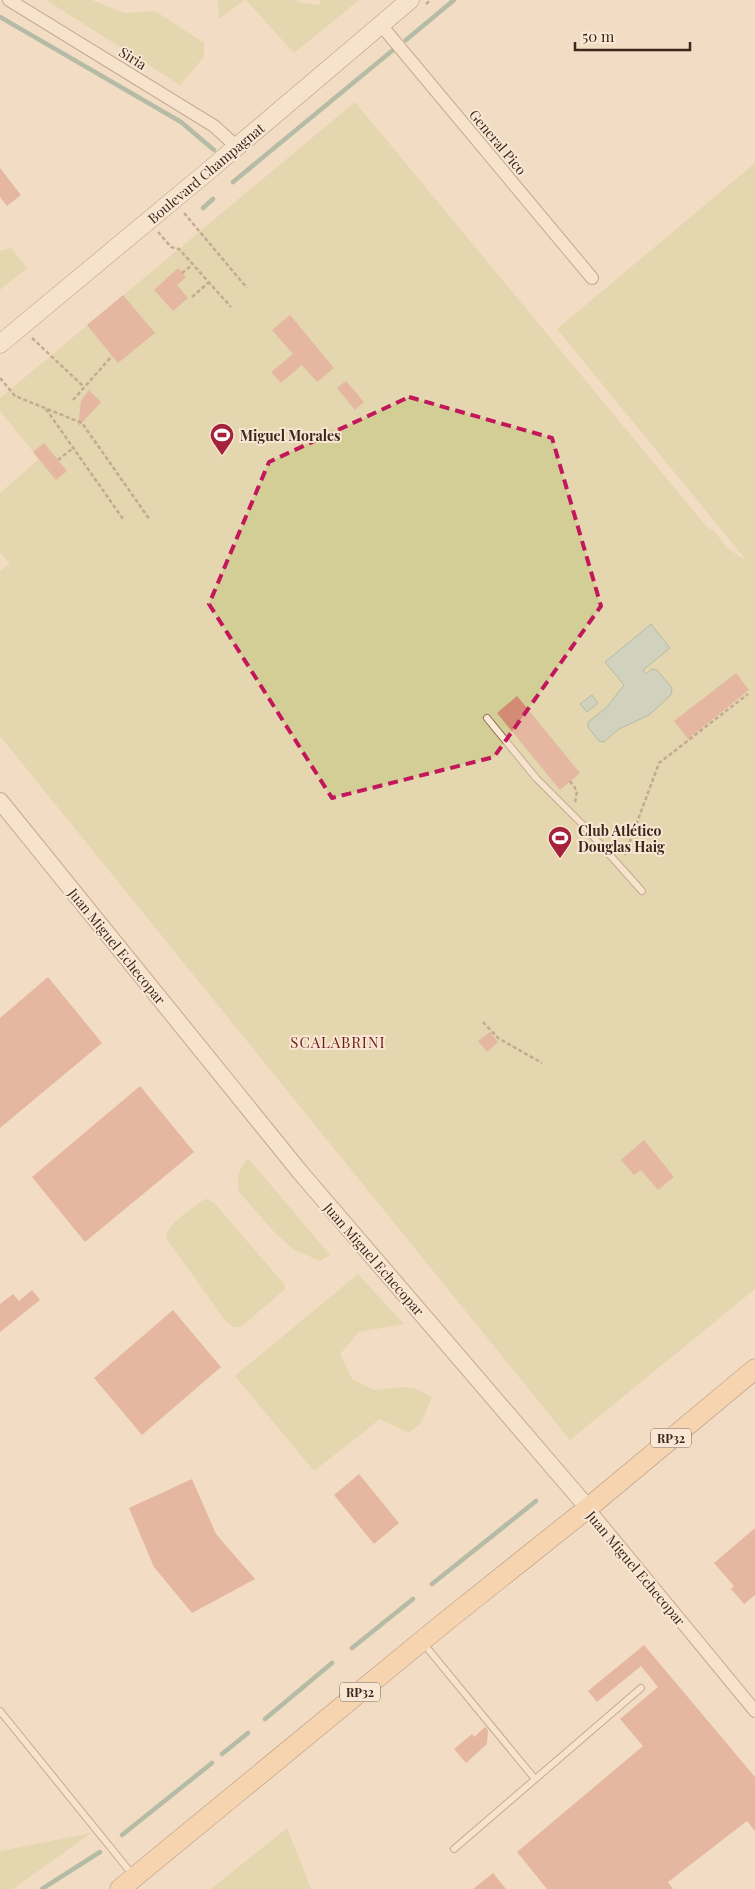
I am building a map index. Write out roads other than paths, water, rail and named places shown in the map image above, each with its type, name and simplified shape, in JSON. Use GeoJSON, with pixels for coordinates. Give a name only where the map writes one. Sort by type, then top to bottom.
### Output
{"type":"FeatureCollection","features":[{"type":"Feature","properties":{"kind":"main road","name":"Boulevard Champagnat"},"geometry":{"type":"LineString","coordinates":[[0,344],[410,0]]}},
{"type":"Feature","properties":{"kind":"main road","name":"RP32"},"geometry":{"type":"LineString","coordinates":[[127,1883],[240,1789],[588,1508],[755,1369]]}},
{"type":"Feature","properties":{"kind":"street","name":"Siria"},"geometry":{"type":"LineString","coordinates":[[9,0],[214,126],[237,147]]}},
{"type":"Feature","properties":{"kind":"street","name":"General Pico"},"geometry":{"type":"LineString","coordinates":[[381,24],[592,278]]}},
{"type":"Feature","properties":{"kind":"street","name":"Juan Miguel Echecopar"},"geometry":{"type":"LineString","coordinates":[[0,801],[300,1172],[588,1508],[755,1711]]}},
{"type":"Feature","properties":{"kind":"lane"},"geometry":{"type":"LineString","coordinates":[[487,718],[536,778],[621,865],[642,891]]}},
{"type":"Feature","properties":{"kind":"lane"},"geometry":{"type":"LineString","coordinates":[[422,1642],[536,1779]]}},
{"type":"Feature","properties":{"kind":"lane"},"geometry":{"type":"LineString","coordinates":[[454,1849],[641,1688]]}},
{"type":"Feature","properties":{"kind":"lane"},"geometry":{"type":"LineString","coordinates":[[0,1710],[127,1883]]}},
{"type":"Feature","properties":{"kind":"waterway"},"geometry":{"type":"LineString","coordinates":[[406,40],[454,0]]}},
{"type":"Feature","properties":{"kind":"waterway"},"geometry":{"type":"LineString","coordinates":[[0,17],[181,122],[214,150]]}},
{"type":"Feature","properties":{"kind":"waterway"},"geometry":{"type":"LineString","coordinates":[[233,182],[393,50]]}},
{"type":"Feature","properties":{"kind":"waterway"},"geometry":{"type":"LineString","coordinates":[[203,208],[213,199]]}},
{"type":"Feature","properties":{"kind":"waterway"},"geometry":{"type":"LineString","coordinates":[[432,1584],[536,1501]]}},
{"type":"Feature","properties":{"kind":"waterway"},"geometry":{"type":"LineString","coordinates":[[352,1648],[413,1599]]}},
{"type":"Feature","properties":{"kind":"waterway"},"geometry":{"type":"LineString","coordinates":[[265,1719],[332,1663]]}},
{"type":"Feature","properties":{"kind":"waterway"},"geometry":{"type":"LineString","coordinates":[[222,1754],[248,1733]]}},
{"type":"Feature","properties":{"kind":"waterway"},"geometry":{"type":"LineString","coordinates":[[122,1835],[212,1763]]}},
{"type":"Feature","properties":{"kind":"waterway"},"geometry":{"type":"LineString","coordinates":[[42,1889],[100,1852]]}},
{"type":"Feature","properties":{"kind":"place","name":"Miguel Morales"},"geometry":{"type":"Point","coordinates":[222,456]}},
{"type":"Feature","properties":{"kind":"place","name":"Club Atlético Douglas Haig"},"geometry":{"type":"Point","coordinates":[560,859]}},
{"type":"Feature","properties":{"kind":"district","name":"SCALABRINI"},"geometry":{"type":"Point","coordinates":[338,1042]}}]}
